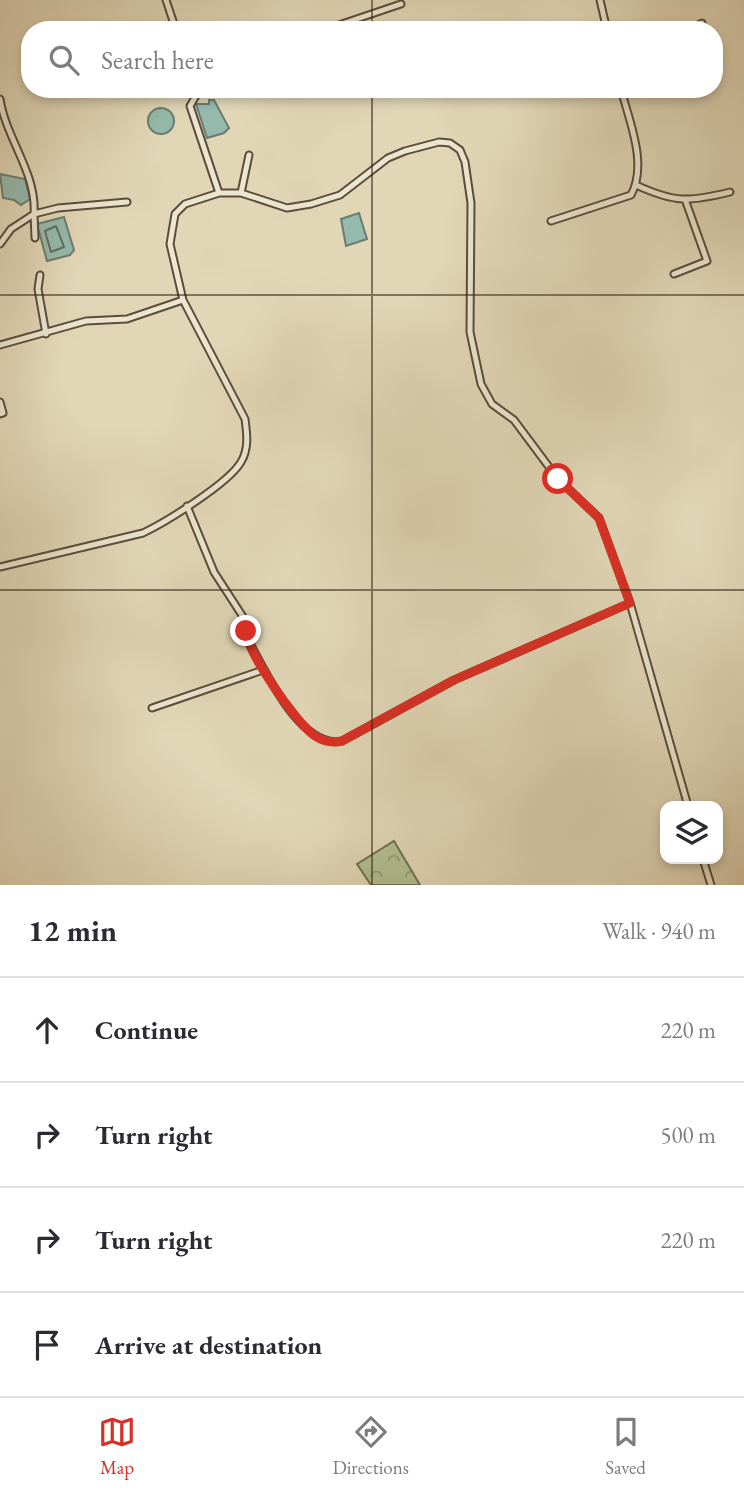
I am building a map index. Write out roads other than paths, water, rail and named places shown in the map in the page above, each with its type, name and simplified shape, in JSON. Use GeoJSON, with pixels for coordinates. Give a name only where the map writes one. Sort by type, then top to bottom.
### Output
{"type":"FeatureCollection","features":[{"type":"Feature","properties":{"kind":"street"},"geometry":{"type":"LineString","coordinates":[[166,0],[173,21]]}},
{"type":"Feature","properties":{"kind":"street"},"geometry":{"type":"LineString","coordinates":[[600,0],[605,21]]}},
{"type":"Feature","properties":{"kind":"street"},"geometry":{"type":"LineString","coordinates":[[351,21],[401,4]]}},
{"type":"Feature","properties":{"kind":"street"},"geometry":{"type":"LineString","coordinates":[[195,98],[190,106],[219,193]]}},
{"type":"Feature","properties":{"kind":"street"},"geometry":{"type":"LineString","coordinates":[[551,222],[631,195],[636,186],[638,161],[623,98]]}},
{"type":"Feature","properties":{"kind":"street"},"geometry":{"type":"LineString","coordinates":[[0,99],[7,130],[29,177],[35,238]]}},
{"type":"Feature","properties":{"kind":"street"},"geometry":{"type":"LineString","coordinates":[[0,567],[127,539],[160,525],[231,475],[241,463],[247,437],[244,419],[183,300],[173,261],[171,225],[175,214],[184,204],[219,193],[241,193],[287,208],[311,204],[340,195],[388,158],[439,142],[450,143],[460,150],[465,162],[471,203],[470,332],[481,384],[492,404],[514,420],[558,479],[599,518],[630,603],[687,801]]}},
{"type":"Feature","properties":{"kind":"street"},"geometry":{"type":"LineString","coordinates":[[241,193],[249,155]]}},
{"type":"Feature","properties":{"kind":"street"},"geometry":{"type":"LineString","coordinates":[[636,186],[686,202],[730,192]]}},
{"type":"Feature","properties":{"kind":"street"},"geometry":{"type":"LineString","coordinates":[[0,244],[11,229],[34,214],[58,208],[127,202]]}},
{"type":"Feature","properties":{"kind":"street"},"geometry":{"type":"LineString","coordinates":[[674,274],[707,261],[686,202]]}},
{"type":"Feature","properties":{"kind":"street"},"geometry":{"type":"LineString","coordinates":[[40,275],[38,289],[46,334]]}},
{"type":"Feature","properties":{"kind":"street"},"geometry":{"type":"LineString","coordinates":[[0,345],[86,321],[136,316],[183,300]]}},
{"type":"Feature","properties":{"kind":"street"},"geometry":{"type":"LineString","coordinates":[[0,402],[0,414]]}},
{"type":"Feature","properties":{"kind":"street"},"geometry":{"type":"LineString","coordinates":[[187,506],[214,572],[243,614],[247,626],[245,634],[262,670],[289,709],[312,733],[336,742],[454,680],[630,603]]}},
{"type":"Feature","properties":{"kind":"street"},"geometry":{"type":"LineString","coordinates":[[152,708],[262,670]]}},
{"type":"Feature","properties":{"kind":"street"},"geometry":{"type":"LineString","coordinates":[[705,864],[711,885]]}},
{"type":"Feature","properties":{"kind":"water"},"geometry":{"type":"Polygon","coordinates":[[[209,100],[214,100],[229,128],[224,133],[207,138],[196,104],[209,104],[209,100]]]}},
{"type":"Feature","properties":{"kind":"water"},"geometry":{"type":"Polygon","coordinates":[[[161,108],[170,112],[174,121],[170,130],[161,134],[152,130],[148,121],[152,112],[161,108]]]}},
{"type":"Feature","properties":{"kind":"water"},"geometry":{"type":"Polygon","coordinates":[[[0,174],[25,179],[30,199],[21,205],[14,200],[3,198],[0,174]]]}},
{"type":"Feature","properties":{"kind":"water"},"geometry":{"type":"Polygon","coordinates":[[[359,213],[367,239],[346,246],[341,219],[359,213]]]}},
{"type":"Feature","properties":{"kind":"water"},"geometry":{"type":"Polygon","coordinates":[[[64,217],[74,250],[70,255],[47,261],[37,224],[64,217]]]}}]}
